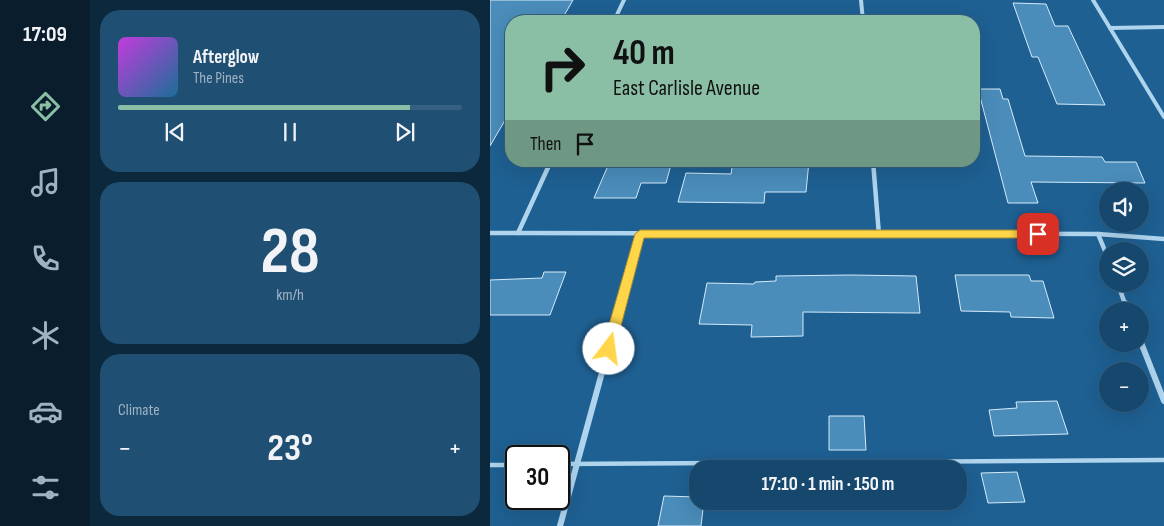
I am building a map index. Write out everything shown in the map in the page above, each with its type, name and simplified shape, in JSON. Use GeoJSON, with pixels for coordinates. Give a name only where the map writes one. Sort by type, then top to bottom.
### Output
{"type":"FeatureCollection","features":[{"type":"Feature","properties":{"kind":"street"},"geometry":{"type":"LineString","coordinates":[[617,15],[624,0]]}},
{"type":"Feature","properties":{"kind":"street"},"geometry":{"type":"LineString","coordinates":[[861,0],[862,15]]}},
{"type":"Feature","properties":{"kind":"street"},"geometry":{"type":"LineString","coordinates":[[1093,0],[1164,117]]}},
{"type":"Feature","properties":{"kind":"street"},"geometry":{"type":"LineString","coordinates":[[1110,28],[1164,27]]}},
{"type":"Feature","properties":{"kind":"street"},"geometry":{"type":"LineString","coordinates":[[518,233],[548,167]]}},
{"type":"Feature","properties":{"kind":"street"},"geometry":{"type":"LineString","coordinates":[[873,167],[879,235]]}},
{"type":"Feature","properties":{"kind":"street"},"geometry":{"type":"LineString","coordinates":[[490,234],[1098,234],[1164,239]]}},
{"type":"Feature","properties":{"kind":"street"},"geometry":{"type":"LineString","coordinates":[[560,526],[640,234]]}},
{"type":"Feature","properties":{"kind":"street"},"geometry":{"type":"LineString","coordinates":[[1098,234],[1101,242]]}},
{"type":"Feature","properties":{"kind":"street"},"geometry":{"type":"LineString","coordinates":[[1145,352],[1164,401]]}},
{"type":"Feature","properties":{"kind":"lane"},"geometry":{"type":"LineString","coordinates":[[570,464],[1164,460]]}},
{"type":"Feature","properties":{"kind":"lane"},"geometry":{"type":"LineString","coordinates":[[490,465],[505,464]]}},
{"type":"Feature","properties":{"kind":"building"},"geometry":{"type":"Polygon","coordinates":[[[490,0],[573,0],[564,15],[505,15],[505,120],[490,146],[490,0]]]}},
{"type":"Feature","properties":{"kind":"building"},"geometry":{"type":"Polygon","coordinates":[[[1013,3],[1046,4],[1055,26],[1068,26],[1105,105],[1057,104],[1038,57],[1032,57],[1013,3]]]}},
{"type":"Feature","properties":{"kind":"building"},"geometry":{"type":"Polygon","coordinates":[[[980,89],[1000,89],[1003,99],[1008,99],[1025,156],[1102,157],[1105,162],[1136,162],[1145,182],[1031,182],[1038,203],[1008,203],[980,97],[980,89]]]}},
{"type":"Feature","properties":{"kind":"building"},"geometry":{"type":"Polygon","coordinates":[[[607,167],[670,167],[666,183],[641,183],[636,198],[594,198],[607,167]]]}},
{"type":"Feature","properties":{"kind":"building"},"geometry":{"type":"Polygon","coordinates":[[[732,167],[808,167],[806,192],[765,192],[764,203],[678,202],[686,173],[731,174],[732,167]]]}},
{"type":"Feature","properties":{"kind":"building"},"geometry":{"type":"Polygon","coordinates":[[[544,272],[566,272],[550,315],[490,315],[490,280],[542,278],[544,272]]]}},
{"type":"Feature","properties":{"kind":"building"},"geometry":{"type":"Polygon","coordinates":[[[955,275],[1029,275],[1031,281],[1043,281],[1054,318],[1011,317],[1010,312],[961,311],[955,275]]]}},
{"type":"Feature","properties":{"kind":"building"},"geometry":{"type":"Polygon","coordinates":[[[776,276],[916,276],[920,313],[803,312],[803,336],[751,337],[752,325],[699,324],[707,283],[754,284],[755,282],[776,281],[776,276]]]}},
{"type":"Feature","properties":{"kind":"building"},"geometry":{"type":"Polygon","coordinates":[[[1057,401],[1068,434],[994,436],[989,410],[1017,408],[1016,402],[1057,401]]]}},
{"type":"Feature","properties":{"kind":"building"},"geometry":{"type":"Polygon","coordinates":[[[829,416],[864,416],[866,450],[829,450],[829,416]]]}},
{"type":"Feature","properties":{"kind":"building"},"geometry":{"type":"Polygon","coordinates":[[[1017,472],[1025,502],[988,503],[981,473],[1017,472]]]}},
{"type":"Feature","properties":{"kind":"building"},"geometry":{"type":"Polygon","coordinates":[[[664,496],[689,497],[689,510],[703,510],[701,526],[658,526],[664,496]]]}},
{"type":"Feature","properties":{"kind":"route"},"geometry":{"type":"LineString","coordinates":[[609,349],[640,234],[1038,234]]}}]}
